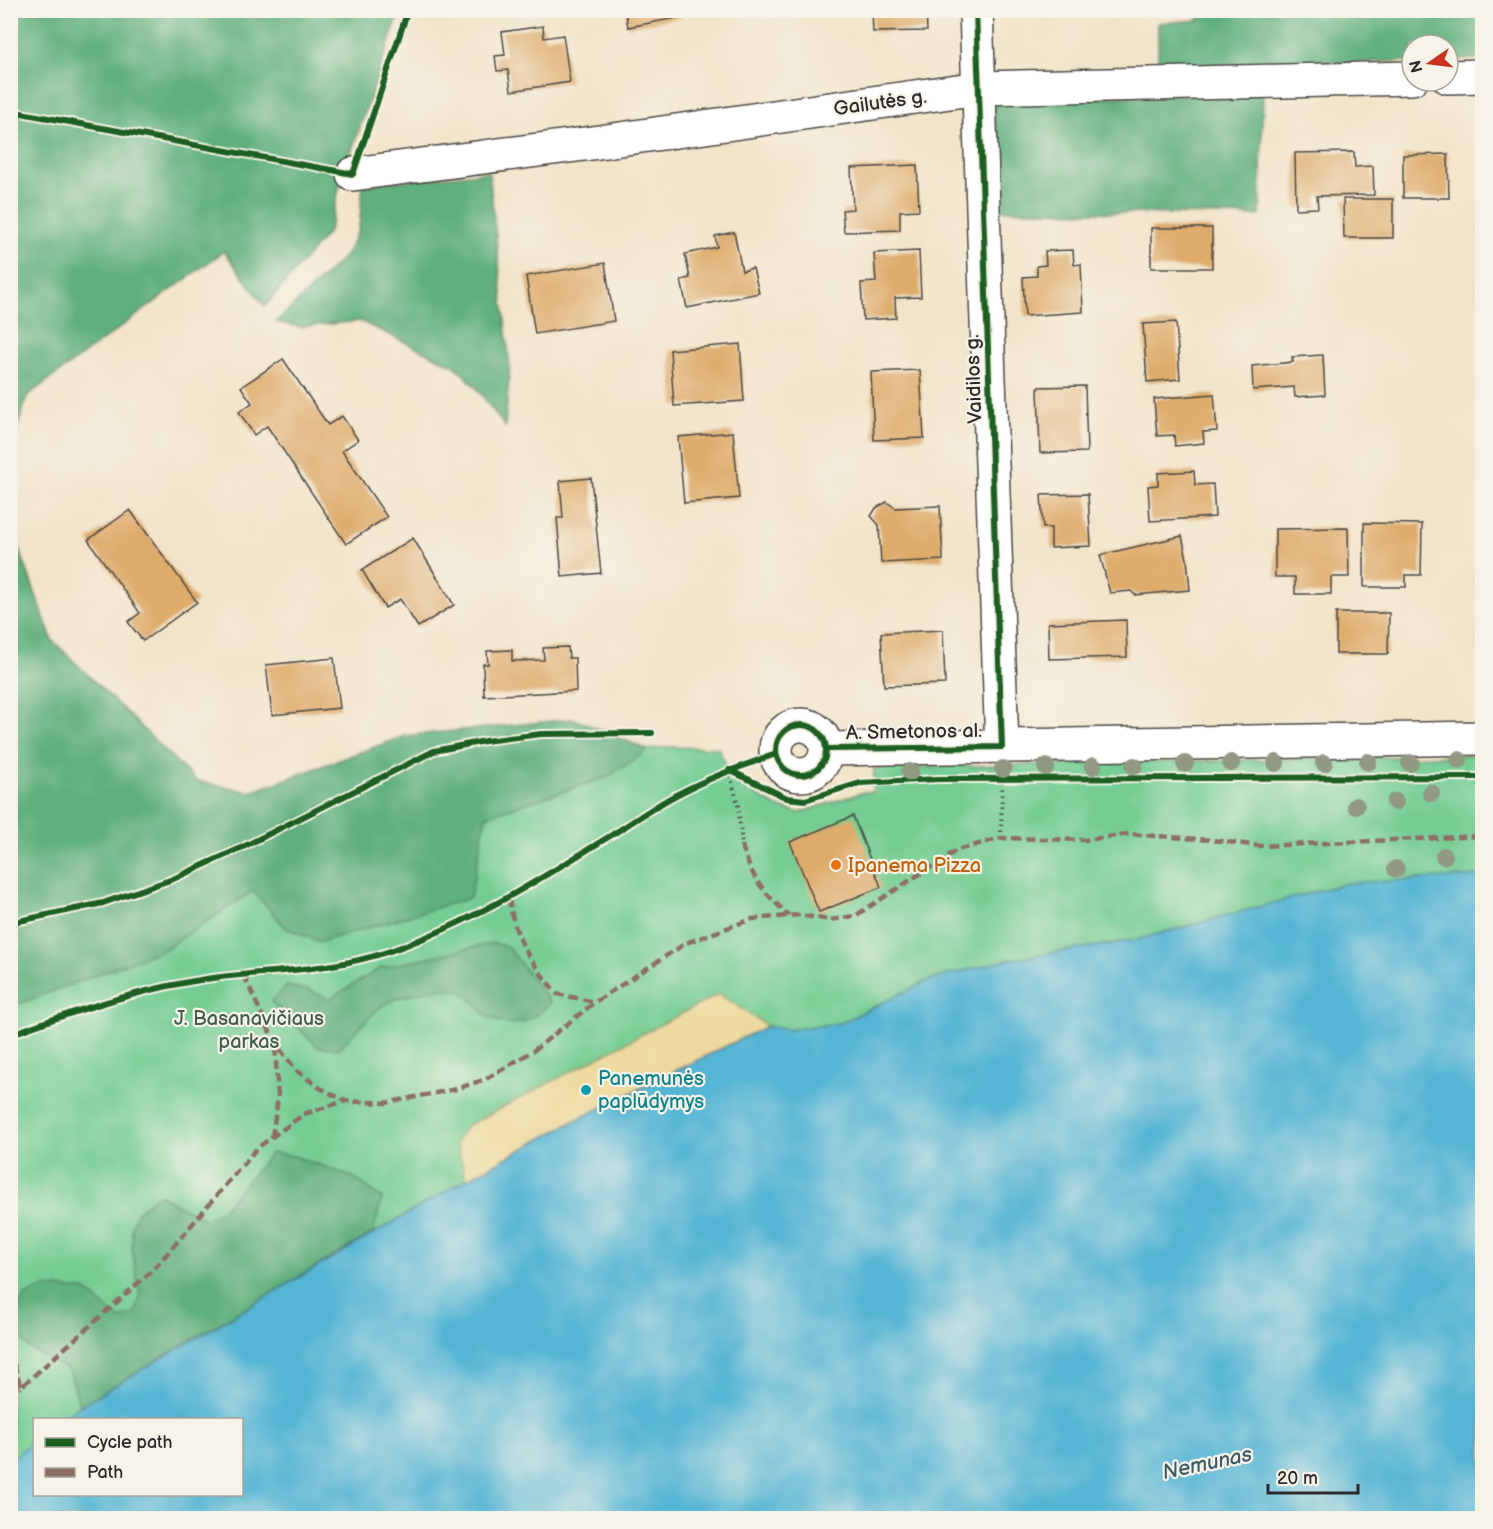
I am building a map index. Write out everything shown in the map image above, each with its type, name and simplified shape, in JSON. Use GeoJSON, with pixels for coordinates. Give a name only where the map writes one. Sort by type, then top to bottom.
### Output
{"type":"FeatureCollection","features":[{"type":"Feature","properties":{"kind":"street","name":"Vaidilos g."},"geometry":{"type":"LineString","coordinates":[[976,10],[1002,763]]}},
{"type":"Feature","properties":{"kind":"street"},"geometry":{"type":"LineString","coordinates":[[1460,77],[1482,76]]}},
{"type":"Feature","properties":{"kind":"street","name":"Gailutės g."},"geometry":{"type":"LineString","coordinates":[[353,174],[592,143],[978,88],[1400,78]]}},
{"type":"Feature","properties":{"kind":"street","name":"A. Smetonos al."},"geometry":{"type":"LineString","coordinates":[[827,749],[1002,763],[1482,738]]}},
{"type":"Feature","properties":{"kind":"path"},"geometry":{"type":"LineString","coordinates":[[1001,838],[1002,763]]}},
{"type":"Feature","properties":{"kind":"path"},"geometry":{"type":"LineString","coordinates":[[729,770],[738,805],[742,845]]}},
{"type":"Feature","properties":{"kind":"green space","name":"J. Basanavičiaus parkas"},"geometry":{"type":"Polygon","coordinates":[[[11,11],[400,11],[340,184],[329,231],[265,306],[224,251],[27,396],[13,441],[19,548],[52,640],[196,781],[251,792],[405,736],[574,719],[648,750],[667,747],[718,748],[734,782],[777,807],[799,813],[864,792],[873,792],[874,768],[1482,755],[1482,876],[1348,883],[1136,940],[1007,960],[929,980],[841,1023],[788,1030],[767,1026],[576,1120],[467,1179],[80,1406],[63,1418],[33,1418],[33,1442],[11,1459],[11,11]]]}},
{"type":"Feature","properties":{"kind":"green space"},"geometry":{"type":"Polygon","coordinates":[[[11,11],[400,11],[340,184],[329,231],[265,306],[224,251],[27,396],[13,441],[19,548],[52,640],[196,781],[251,792],[405,736],[574,719],[648,750],[608,777],[486,816],[470,898],[320,942],[286,928],[253,891],[165,949],[11,1007],[11,11]]]}},
{"type":"Feature","properties":{"kind":"green space"},"geometry":{"type":"Polygon","coordinates":[[[1199,11],[1482,11],[1482,59],[1460,60],[1460,33],[1400,33],[1400,61],[1158,67],[1158,23],[1199,20],[1199,11]]]}},
{"type":"Feature","properties":{"kind":"green space"},"geometry":{"type":"Polygon","coordinates":[[[1263,92],[1260,216],[997,210],[993,100],[1263,92]]]}},
{"type":"Feature","properties":{"kind":"green space"},"geometry":{"type":"Polygon","coordinates":[[[489,172],[510,367],[505,427],[476,387],[455,366],[360,321],[300,327],[276,322],[345,256],[359,229],[363,185],[489,172]]]}},
{"type":"Feature","properties":{"kind":"green space"},"geometry":{"type":"Polygon","coordinates":[[[492,943],[508,947],[551,1003],[530,1019],[507,1024],[484,1014],[459,991],[446,989],[428,991],[385,1004],[338,1049],[318,1047],[271,1002],[287,986],[309,990],[329,999],[381,968],[492,943]]]}},
{"type":"Feature","properties":{"kind":"green space"},"geometry":{"type":"Polygon","coordinates":[[[271,1153],[294,1156],[353,1177],[382,1198],[373,1233],[80,1406],[69,1370],[30,1349],[18,1335],[16,1312],[25,1296],[45,1287],[85,1290],[120,1319],[136,1313],[140,1295],[132,1250],[132,1225],[137,1212],[159,1194],[205,1220],[222,1210],[271,1153]]]}},
{"type":"Feature","properties":{"kind":"sand","name":"Panemunės paplūdymys"},"geometry":{"type":"Polygon","coordinates":[[[719,994],[767,1026],[576,1120],[467,1179],[456,1143],[465,1127],[719,994]]]}},
{"type":"Feature","properties":{"kind":"water","name":"Nemunas"},"geometry":{"type":"Polygon","coordinates":[[[1482,876],[1482,1518],[11,1518],[11,1459],[33,1442],[33,1496],[243,1496],[243,1418],[63,1418],[80,1406],[467,1179],[576,1120],[767,1026],[788,1030],[841,1023],[929,980],[1007,960],[1136,940],[1348,883],[1482,876]]]}},
{"type":"Feature","properties":{"kind":"building"},"geometry":{"type":"Polygon","coordinates":[[[625,10],[681,10],[682,17],[628,27],[625,10]]]}},
{"type":"Feature","properties":{"kind":"building"},"geometry":{"type":"Polygon","coordinates":[[[872,10],[926,10],[927,31],[873,32],[872,10]]]}},
{"type":"Feature","properties":{"kind":"building"},"geometry":{"type":"Polygon","coordinates":[[[543,26],[544,38],[563,35],[570,82],[511,91],[508,70],[497,71],[495,56],[505,55],[502,32],[543,26]]]}},
{"type":"Feature","properties":{"kind":"building"},"geometry":{"type":"Polygon","coordinates":[[[1354,152],[1355,167],[1373,166],[1374,195],[1317,196],[1318,208],[1296,209],[1295,153],[1354,152]]]}},
{"type":"Feature","properties":{"kind":"building"},"geometry":{"type":"Polygon","coordinates":[[[1448,154],[1449,198],[1403,198],[1403,155],[1448,154]]]}},
{"type":"Feature","properties":{"kind":"building"},"geometry":{"type":"Polygon","coordinates":[[[917,165],[919,210],[900,211],[900,230],[844,232],[842,210],[853,209],[851,168],[917,165]]]}},
{"type":"Feature","properties":{"kind":"building"},"geometry":{"type":"Polygon","coordinates":[[[1343,199],[1393,199],[1393,238],[1344,238],[1343,199]]]}},
{"type":"Feature","properties":{"kind":"building"},"geometry":{"type":"Polygon","coordinates":[[[1151,228],[1212,228],[1212,268],[1151,268],[1151,228]]]}},
{"type":"Feature","properties":{"kind":"building"},"geometry":{"type":"Polygon","coordinates":[[[734,232],[742,271],[753,268],[759,293],[687,308],[681,280],[690,278],[685,254],[717,247],[715,236],[734,232]]]}},
{"type":"Feature","properties":{"kind":"building"},"geometry":{"type":"Polygon","coordinates":[[[1073,250],[1074,265],[1081,264],[1083,312],[1025,316],[1023,277],[1037,276],[1037,266],[1046,265],[1045,251],[1073,250]]]}},
{"type":"Feature","properties":{"kind":"building"},"geometry":{"type":"Polygon","coordinates":[[[919,251],[921,297],[895,298],[896,318],[863,320],[861,283],[876,282],[874,253],[919,251]]]}},
{"type":"Feature","properties":{"kind":"building"},"geometry":{"type":"Polygon","coordinates":[[[605,263],[614,321],[535,334],[526,276],[605,263]]]}},
{"type":"Feature","properties":{"kind":"building"},"geometry":{"type":"Polygon","coordinates":[[[1176,322],[1180,379],[1147,382],[1143,324],[1176,322]]]}},
{"type":"Feature","properties":{"kind":"building"},"geometry":{"type":"Polygon","coordinates":[[[740,344],[744,401],[674,406],[670,350],[740,344]]]}},
{"type":"Feature","properties":{"kind":"building"},"geometry":{"type":"Polygon","coordinates":[[[1323,355],[1325,395],[1295,397],[1294,387],[1253,390],[1252,366],[1293,362],[1292,357],[1323,355]]]}},
{"type":"Feature","properties":{"kind":"building"},"geometry":{"type":"Polygon","coordinates":[[[283,359],[328,425],[342,416],[358,440],[342,451],[387,517],[346,544],[267,426],[254,435],[239,412],[252,403],[241,387],[283,359]]]}},
{"type":"Feature","properties":{"kind":"building"},"geometry":{"type":"Polygon","coordinates":[[[920,370],[924,438],[874,440],[871,372],[920,370]]]}},
{"type":"Feature","properties":{"kind":"building"},"geometry":{"type":"Polygon","coordinates":[[[1085,386],[1087,452],[1040,453],[1038,387],[1085,386]]]}},
{"type":"Feature","properties":{"kind":"building"},"geometry":{"type":"Polygon","coordinates":[[[1214,394],[1217,431],[1203,432],[1204,443],[1175,446],[1174,435],[1157,436],[1154,399],[1214,394]]]}},
{"type":"Feature","properties":{"kind":"building"},"geometry":{"type":"Polygon","coordinates":[[[733,432],[739,498],[684,503],[678,437],[733,432]]]}},
{"type":"Feature","properties":{"kind":"building"},"geometry":{"type":"Polygon","coordinates":[[[1194,471],[1195,485],[1213,484],[1215,517],[1150,521],[1148,486],[1158,485],[1158,473],[1194,471]]]}},
{"type":"Feature","properties":{"kind":"building"},"geometry":{"type":"Polygon","coordinates":[[[591,478],[601,573],[562,577],[557,518],[563,518],[560,481],[591,478]]]}},
{"type":"Feature","properties":{"kind":"building"},"geometry":{"type":"Polygon","coordinates":[[[1088,494],[1091,546],[1051,548],[1051,528],[1043,528],[1041,495],[1088,494]]]}},
{"type":"Feature","properties":{"kind":"building"},"geometry":{"type":"Polygon","coordinates":[[[887,502],[895,508],[940,506],[943,560],[881,563],[879,525],[871,516],[876,508],[887,502]]]}},
{"type":"Feature","properties":{"kind":"building"},"geometry":{"type":"Polygon","coordinates":[[[130,510],[197,602],[143,641],[128,622],[140,613],[88,540],[130,510]]]}},
{"type":"Feature","properties":{"kind":"building"},"geometry":{"type":"Polygon","coordinates":[[[1364,523],[1422,524],[1421,575],[1406,575],[1406,587],[1364,587],[1364,523]]]}},
{"type":"Feature","properties":{"kind":"building"},"geometry":{"type":"Polygon","coordinates":[[[1348,528],[1349,577],[1331,577],[1331,594],[1295,594],[1295,577],[1275,577],[1275,529],[1348,528]]]}},
{"type":"Feature","properties":{"kind":"building"},"geometry":{"type":"Polygon","coordinates":[[[1182,536],[1190,590],[1135,595],[1131,591],[1110,593],[1100,555],[1182,536]]]}},
{"type":"Feature","properties":{"kind":"building"},"geometry":{"type":"Polygon","coordinates":[[[413,538],[454,605],[418,627],[400,599],[385,608],[362,570],[413,538]]]}},
{"type":"Feature","properties":{"kind":"building"},"geometry":{"type":"Polygon","coordinates":[[[1336,613],[1389,613],[1388,654],[1336,654],[1336,613]]]}},
{"type":"Feature","properties":{"kind":"building"},"geometry":{"type":"Polygon","coordinates":[[[1126,620],[1127,657],[1049,659],[1048,623],[1126,620]]]}},
{"type":"Feature","properties":{"kind":"building"},"geometry":{"type":"Polygon","coordinates":[[[943,630],[945,684],[884,686],[881,633],[943,630]]]}},
{"type":"Feature","properties":{"kind":"building"},"geometry":{"type":"Polygon","coordinates":[[[568,647],[569,658],[575,658],[576,691],[484,696],[483,664],[488,664],[487,651],[512,650],[512,661],[544,660],[543,648],[568,647]]]}},
{"type":"Feature","properties":{"kind":"building"},"geometry":{"type":"Polygon","coordinates":[[[334,658],[340,708],[272,715],[266,665],[334,658]]]}},
{"type":"Feature","properties":{"kind":"building","name":"Ipanema Pizza"},"geometry":{"type":"Polygon","coordinates":[[[853,816],[881,887],[819,912],[790,842],[853,816]]]}},
{"type":"Feature","properties":{"kind":"marked path"},"geometry":{"type":"LineString","coordinates":[[244,976],[275,1043],[296,1070],[320,1088],[345,1101],[385,1103],[456,1089],[486,1079],[533,1051],[595,1002],[686,943],[752,919],[800,915],[830,920],[855,916],[957,850],[1001,838],[1085,840],[1129,834],[1260,846],[1482,836]]}},
{"type":"Feature","properties":{"kind":"marked path"},"geometry":{"type":"LineString","coordinates":[[742,845],[754,876],[789,916]]}},
{"type":"Feature","properties":{"kind":"marked path"},"geometry":{"type":"LineString","coordinates":[[509,898],[515,927],[525,950],[557,994],[595,1002]]}},
{"type":"Feature","properties":{"kind":"marked path"},"geometry":{"type":"LineString","coordinates":[[272,1137],[278,1098],[275,1043]]}},
{"type":"Feature","properties":{"kind":"marked path"},"geometry":{"type":"LineString","coordinates":[[10,1351],[21,1387],[154,1269],[257,1148],[304,1114],[345,1101]]}},
{"type":"Feature","properties":{"kind":"marked path"},"geometry":{"type":"LineString","coordinates":[[10,1398],[21,1387]]}},
{"type":"Feature","properties":{"kind":"cycle path"},"geometry":{"type":"LineString","coordinates":[[10,111],[353,174],[408,10]]}},
{"type":"Feature","properties":{"kind":"cycle path"},"geometry":{"type":"LineString","coordinates":[[827,749],[1002,747],[976,10]]}},
{"type":"Feature","properties":{"kind":"cycle path"},"geometry":{"type":"LineString","coordinates":[[796,725],[806,725],[819,732],[826,745],[826,750],[826,755],[819,768],[806,775],[796,775],[787,771],[780,764],[776,755],[776,745],[780,736],[787,729],[796,725]]}},
{"type":"Feature","properties":{"kind":"cycle path"},"geometry":{"type":"LineString","coordinates":[[10,923],[103,903],[173,879],[239,849],[434,751],[485,741],[541,734],[652,733]]}},
{"type":"Feature","properties":{"kind":"cycle path"},"geometry":{"type":"LineString","coordinates":[[10,1035],[82,1009],[181,983],[322,967],[390,951],[448,928],[503,900],[676,795],[776,754]]}},
{"type":"Feature","properties":{"kind":"cycle path"},"geometry":{"type":"LineString","coordinates":[[729,770],[787,798],[805,800],[860,783],[938,779],[1482,777]]}},
{"type":"Feature","properties":{"kind":"place","name":"Ipanema Pizza"},"geometry":{"type":"Point","coordinates":[836,865]}},
{"type":"Feature","properties":{"kind":"place","name":"Panemunės paplūdymys"},"geometry":{"type":"Point","coordinates":[586,1090]}}]}
